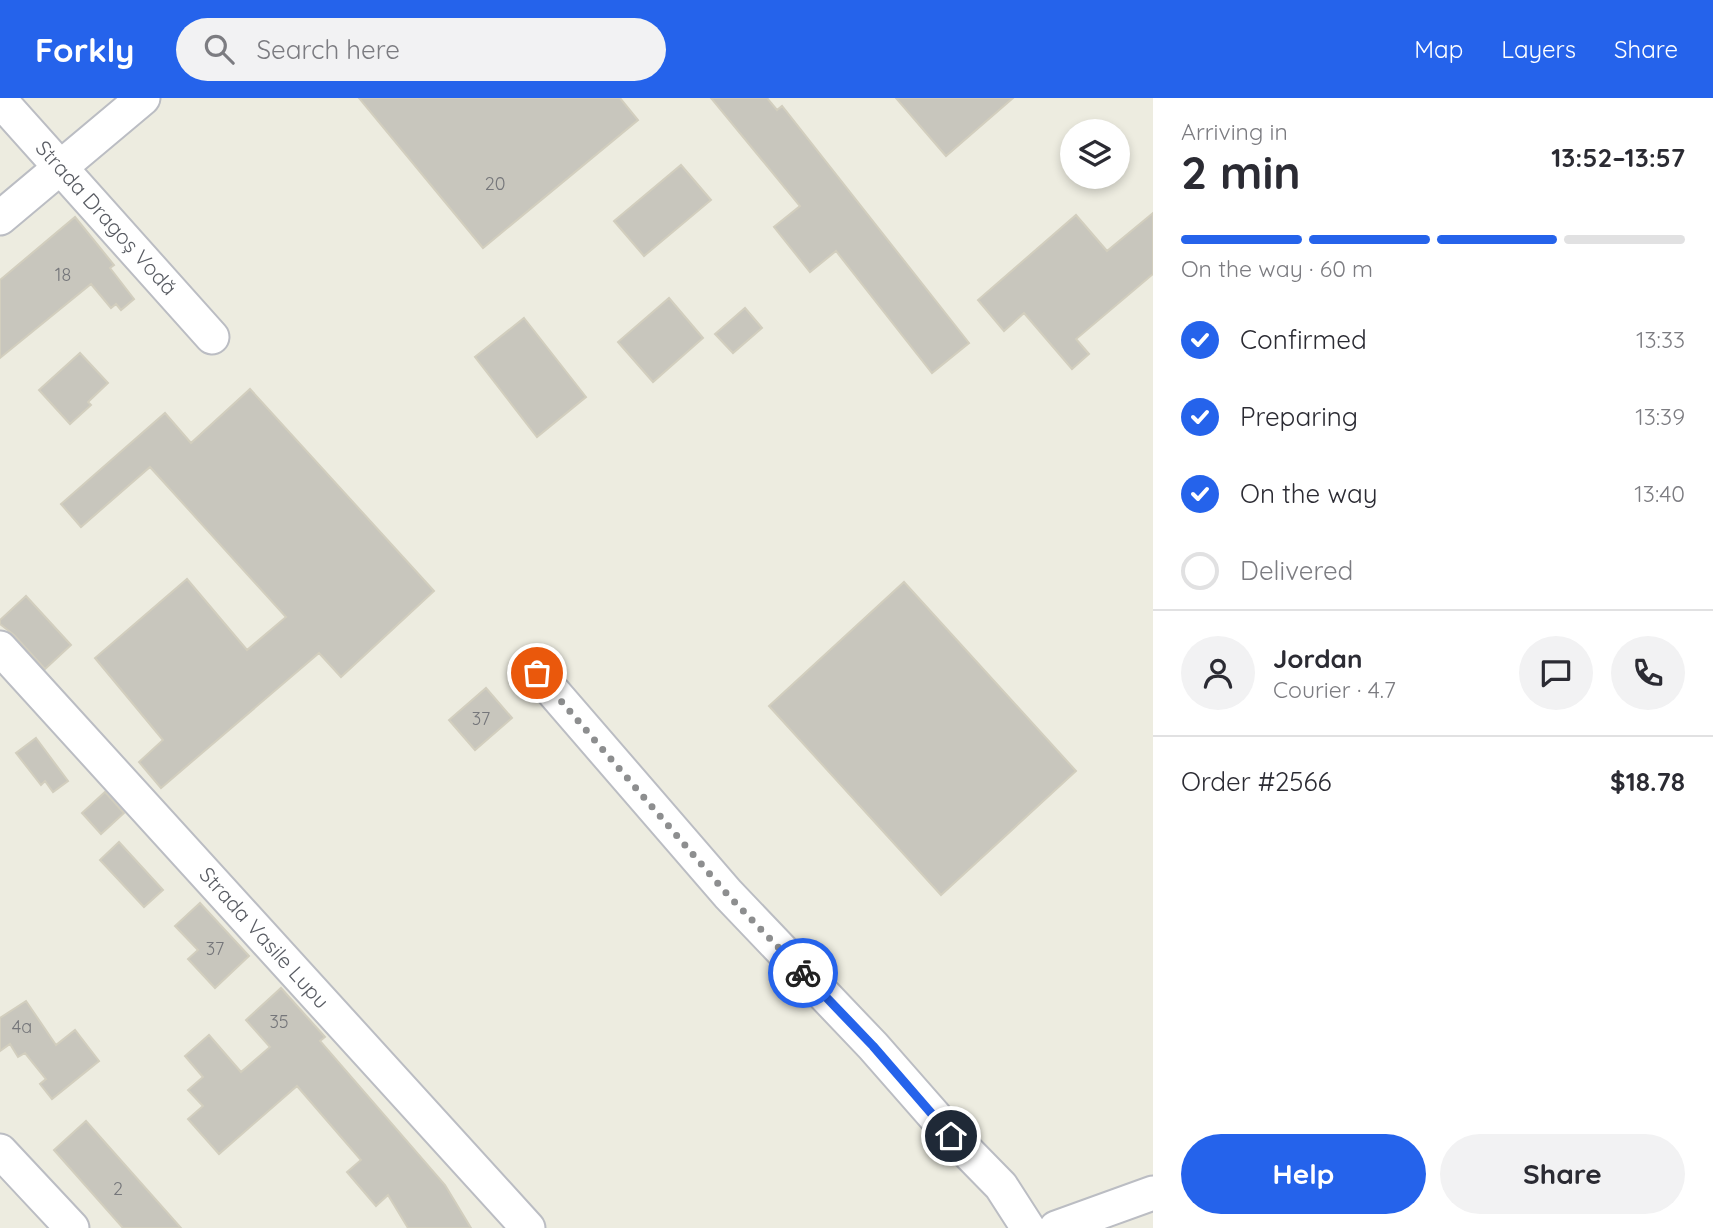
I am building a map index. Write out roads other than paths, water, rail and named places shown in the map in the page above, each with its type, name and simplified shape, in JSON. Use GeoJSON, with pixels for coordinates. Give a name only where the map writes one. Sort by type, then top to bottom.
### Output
{"type":"FeatureCollection","features":[{"type":"Feature","properties":{"kind":"street"},"geometry":{"type":"LineString","coordinates":[[0,218],[143,98]]}},
{"type":"Feature","properties":{"kind":"street","name":"Strada Dragoș Vodă"},"geometry":{"type":"LineString","coordinates":[[0,100],[212,337]]}},
{"type":"Feature","properties":{"kind":"street","name":"Strada Vasile Lupu"},"geometry":{"type":"LineString","coordinates":[[0,648],[528,1228]]}},
{"type":"Feature","properties":{"kind":"street"},"geometry":{"type":"LineString","coordinates":[[537,673],[727,894],[873,1046],[951,1136],[1001,1186],[1028,1228]]}},
{"type":"Feature","properties":{"kind":"street"},"geometry":{"type":"LineString","coordinates":[[0,1151],[72,1228]]}},
{"type":"Feature","properties":{"kind":"street"},"geometry":{"type":"LineString","coordinates":[[1056,1228],[1153,1193]]}}]}
